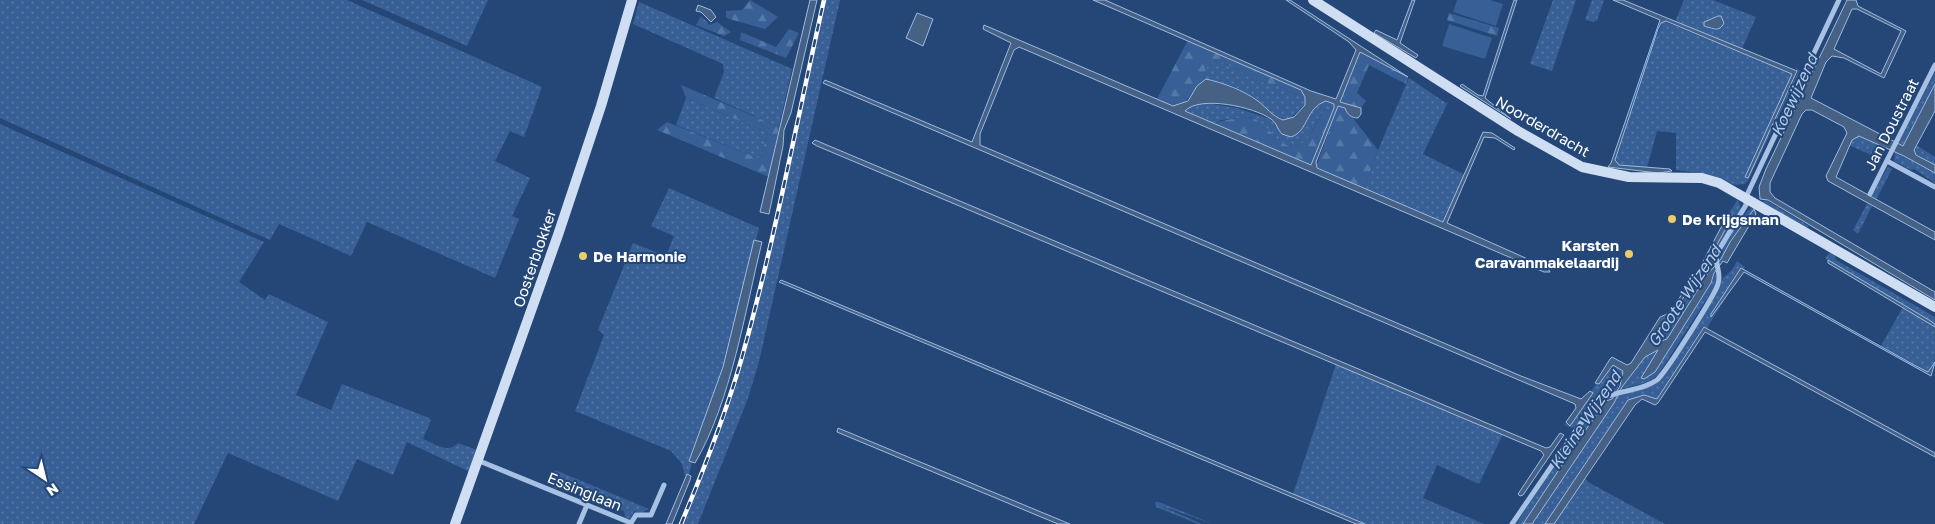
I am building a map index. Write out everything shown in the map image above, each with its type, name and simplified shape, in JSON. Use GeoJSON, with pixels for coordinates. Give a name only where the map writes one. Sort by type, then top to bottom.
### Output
{"type":"FeatureCollection","features":[{"type":"Feature","properties":{"kind":"street","name":"Oosterblokker"},"geometry":{"type":"LineString","coordinates":[[455,524],[558,235],[601,106],[632,0]]}},
{"type":"Feature","properties":{"kind":"street","name":"Noorderdracht"},"geometry":{"type":"LineString","coordinates":[[1313,0],[1518,131],[1582,167],[1629,177],[1707,179],[1746,197],[1839,249],[1935,307]]}},
{"type":"Feature","properties":{"kind":"street"},"geometry":{"type":"LineString","coordinates":[[1512,524],[1588,412],[1601,398],[1650,384],[1660,377],[1718,287],[1716,261],[1718,252],[1746,205],[1746,197],[1839,0]]}},
{"type":"Feature","properties":{"kind":"street","name":"Jan Doustraat"},"geometry":{"type":"LineString","coordinates":[[1870,194],[1935,65]]}},
{"type":"Feature","properties":{"kind":"street"},"geometry":{"type":"LineString","coordinates":[[1887,161],[1935,187]]}},
{"type":"Feature","properties":{"kind":"street","name":"Essinglaan"},"geometry":{"type":"LineString","coordinates":[[477,460],[630,523],[636,515],[651,515],[664,485]]}},
{"type":"Feature","properties":{"kind":"street"},"geometry":{"type":"LineString","coordinates":[[579,524],[587,505]]}},
{"type":"Feature","properties":{"kind":"green space"},"geometry":{"type":"Polygon","coordinates":[[[0,0],[347,0],[542,87],[524,137],[510,131],[495,161],[530,178],[512,216],[519,219],[495,278],[367,222],[351,256],[279,224],[270,240],[0,118],[0,0]]]}},
{"type":"Feature","properties":{"kind":"green space"},"geometry":{"type":"Polygon","coordinates":[[[362,0],[488,0],[467,46],[362,0]]]}},
{"type":"Feature","properties":{"kind":"green space"},"geometry":{"type":"Polygon","coordinates":[[[750,0],[778,17],[765,29],[726,18],[726,11],[742,10],[750,0]]]}},
{"type":"Feature","properties":{"kind":"green space"},"geometry":{"type":"Polygon","coordinates":[[[825,0],[840,0],[759,362],[747,401],[698,524],[682,524],[741,366],[777,219],[825,0]]]}},
{"type":"Feature","properties":{"kind":"green space"},"geometry":{"type":"Polygon","coordinates":[[[1457,0],[1490,0],[1503,4],[1496,26],[1453,12],[1457,0]]]}},
{"type":"Feature","properties":{"kind":"green space"},"geometry":{"type":"Polygon","coordinates":[[[1553,0],[1576,0],[1552,71],[1530,64],[1553,0]]]}},
{"type":"Feature","properties":{"kind":"green space"},"geometry":{"type":"Polygon","coordinates":[[[1592,0],[1604,0],[1597,20],[1594,22],[1585,20],[1592,0]]]}},
{"type":"Feature","properties":{"kind":"green space"},"geometry":{"type":"Polygon","coordinates":[[[1684,0],[1713,0],[1756,17],[1742,49],[1675,22],[1684,0]]]}},
{"type":"Feature","properties":{"kind":"green space"},"geometry":{"type":"Polygon","coordinates":[[[639,2],[792,69],[779,127],[714,98],[724,72],[723,64],[633,24],[639,2]]]}},
{"type":"Feature","properties":{"kind":"green space"},"geometry":{"type":"Polygon","coordinates":[[[1449,13],[1499,28],[1497,36],[1447,20],[1449,13]]]}},
{"type":"Feature","properties":{"kind":"green space"},"geometry":{"type":"Polygon","coordinates":[[[701,16],[710,25],[717,22],[731,32],[724,36],[696,25],[701,16]]]}},
{"type":"Feature","properties":{"kind":"green space"},"geometry":{"type":"Polygon","coordinates":[[[1663,21],[1792,74],[1745,177],[1747,178],[1798,72],[1795,67],[1800,71],[1745,184],[1736,185],[1706,174],[1676,170],[1676,133],[1657,131],[1647,168],[1619,165],[1615,162],[1653,45],[1663,21]]]}},
{"type":"Feature","properties":{"kind":"green space"},"geometry":{"type":"Polygon","coordinates":[[[1449,24],[1492,38],[1485,59],[1442,46],[1449,24]]]}},
{"type":"Feature","properties":{"kind":"green space"},"geometry":{"type":"Polygon","coordinates":[[[789,29],[799,33],[786,58],[740,40],[741,32],[776,47],[789,29]]]}},
{"type":"Feature","properties":{"kind":"green space"},"geometry":{"type":"Polygon","coordinates":[[[1188,40],[1301,90],[1295,95],[1282,87],[1251,79],[1239,70],[1217,60],[1206,68],[1204,80],[1183,104],[1173,106],[1157,99],[1188,40]]]}},
{"type":"Feature","properties":{"kind":"green space"},"geometry":{"type":"Polygon","coordinates":[[[1360,52],[1408,77],[1406,84],[1369,65],[1357,93],[1366,101],[1361,108],[1341,103],[1360,52]]]}},
{"type":"Feature","properties":{"kind":"green space"},"geometry":{"type":"Polygon","coordinates":[[[1217,60],[1239,70],[1251,79],[1282,87],[1295,95],[1301,90],[1305,97],[1305,104],[1290,119],[1280,118],[1255,98],[1241,90],[1218,81],[1204,80],[1206,68],[1217,60]]]}},
{"type":"Feature","properties":{"kind":"green space"},"geometry":{"type":"Polygon","coordinates":[[[1935,72],[1935,84],[1903,146],[1898,144],[1935,72]]]}},
{"type":"Feature","properties":{"kind":"green space"},"geometry":{"type":"Polygon","coordinates":[[[1409,78],[1446,103],[1448,102],[1423,154],[1465,175],[1443,222],[1364,189],[1378,150],[1409,78]]]}},
{"type":"Feature","properties":{"kind":"green space"},"geometry":{"type":"Polygon","coordinates":[[[681,85],[779,127],[769,177],[657,130],[667,122],[760,159],[768,133],[686,98],[681,85]]]}},
{"type":"Feature","properties":{"kind":"green space"},"geometry":{"type":"Polygon","coordinates":[[[686,98],[768,133],[760,159],[676,125],[686,98]]]}},
{"type":"Feature","properties":{"kind":"green space"},"geometry":{"type":"Polygon","coordinates":[[[1326,101],[1334,104],[1334,109],[1327,108],[1319,117],[1310,135],[1303,143],[1296,146],[1288,145],[1272,136],[1251,117],[1221,120],[1215,124],[1185,110],[1200,102],[1237,108],[1270,119],[1291,137],[1301,130],[1314,109],[1326,101]]]}},
{"type":"Feature","properties":{"kind":"green space"},"geometry":{"type":"Polygon","coordinates":[[[1338,106],[1345,108],[1378,150],[1364,189],[1316,167],[1338,106]]]}},
{"type":"Feature","properties":{"kind":"green space"},"geometry":{"type":"Polygon","coordinates":[[[1327,108],[1334,109],[1311,165],[1215,124],[1226,120],[1245,117],[1252,118],[1259,121],[1282,142],[1295,146],[1307,140],[1327,108]]]}},
{"type":"Feature","properties":{"kind":"green space"},"geometry":{"type":"Polygon","coordinates":[[[0,124],[264,242],[239,282],[265,300],[269,294],[328,322],[296,395],[331,410],[342,384],[429,418],[431,420],[423,439],[446,448],[450,448],[458,443],[477,450],[470,472],[407,442],[393,475],[357,459],[338,501],[228,453],[194,524],[0,524],[0,124]]]}},
{"type":"Feature","properties":{"kind":"green space"},"geometry":{"type":"Polygon","coordinates":[[[1859,136],[1887,148],[1885,153],[1873,150],[1871,155],[1849,145],[1854,137],[1859,136]]]}},
{"type":"Feature","properties":{"kind":"green space"},"geometry":{"type":"Polygon","coordinates":[[[1916,145],[1935,157],[1935,165],[1916,154],[1914,150],[1916,145]]]}},
{"type":"Feature","properties":{"kind":"green space"},"geometry":{"type":"Polygon","coordinates":[[[1895,152],[1935,173],[1935,183],[1914,169],[1911,170],[1894,161],[1895,152]]]}},
{"type":"Feature","properties":{"kind":"green space"},"geometry":{"type":"Polygon","coordinates":[[[1888,167],[1892,169],[1876,200],[1870,197],[1888,167]]]}},
{"type":"Feature","properties":{"kind":"green space"},"geometry":{"type":"Polygon","coordinates":[[[669,188],[759,228],[723,367],[690,461],[692,462],[689,475],[685,476],[682,464],[671,451],[575,411],[604,335],[598,330],[633,243],[666,256],[674,236],[651,226],[669,188]]]}},
{"type":"Feature","properties":{"kind":"green space"},"geometry":{"type":"Polygon","coordinates":[[[1738,199],[1741,209],[1714,257],[1715,268],[1707,275],[1667,339],[1654,345],[1712,254],[1730,215],[1726,218],[1738,199]]]}},
{"type":"Feature","properties":{"kind":"green space"},"geometry":{"type":"Polygon","coordinates":[[[1766,200],[1809,226],[1806,228],[1762,202],[1766,200]]]}},
{"type":"Feature","properties":{"kind":"green space"},"geometry":{"type":"Polygon","coordinates":[[[1867,204],[1872,206],[1858,234],[1853,230],[1867,204]]]}},
{"type":"Feature","properties":{"kind":"green space"},"geometry":{"type":"Polygon","coordinates":[[[1754,206],[1754,209],[1719,262],[1726,240],[1743,216],[1754,206]]]}},
{"type":"Feature","properties":{"kind":"green space"},"geometry":{"type":"Polygon","coordinates":[[[1830,252],[1835,255],[1836,260],[1935,317],[1935,365],[1929,374],[1881,346],[1904,305],[1827,260],[1825,258],[1830,252]]]}},
{"type":"Feature","properties":{"kind":"green space"},"geometry":{"type":"Polygon","coordinates":[[[1737,261],[1745,267],[1707,328],[1703,327],[1657,398],[1653,399],[1646,396],[1628,400],[1545,524],[1532,524],[1614,403],[1617,395],[1651,386],[1661,379],[1716,295],[1723,278],[1732,270],[1737,261]]]}},
{"type":"Feature","properties":{"kind":"green space"},"geometry":{"type":"Polygon","coordinates":[[[1716,271],[1717,281],[1713,289],[1658,375],[1648,382],[1621,389],[1645,357],[1658,350],[1642,377],[1655,372],[1711,284],[1716,271]]]}},
{"type":"Feature","properties":{"kind":"green space"},"geometry":{"type":"Polygon","coordinates":[[[1336,364],[1503,434],[1479,484],[1437,465],[1423,498],[1484,524],[1365,524],[1293,494],[1336,364]]]}},
{"type":"Feature","properties":{"kind":"green space"},"geometry":{"type":"Polygon","coordinates":[[[1613,365],[1623,371],[1617,390],[1596,399],[1576,427],[1572,428],[1564,425],[1566,422],[1570,425],[1596,384],[1613,365]]]}},
{"type":"Feature","properties":{"kind":"green space"},"geometry":{"type":"Polygon","coordinates":[[[1614,396],[1606,401],[1523,524],[1516,524],[1592,410],[1599,403],[1614,396]]]}},
{"type":"Feature","properties":{"kind":"green space"},"geometry":{"type":"Polygon","coordinates":[[[555,470],[649,509],[641,513],[634,511],[630,519],[625,517],[624,511],[559,484],[556,489],[550,484],[555,470]]]}},
{"type":"Feature","properties":{"kind":"green space"},"geometry":{"type":"Polygon","coordinates":[[[1585,478],[1588,482],[1665,524],[1554,524],[1585,478]]]}},
{"type":"Feature","properties":{"kind":"green space"},"geometry":{"type":"Polygon","coordinates":[[[1155,502],[1213,524],[1159,505],[1202,524],[1198,524],[1156,507],[1155,502]]]}},
{"type":"Feature","properties":{"kind":"water"},"geometry":{"type":"Polygon","coordinates":[[[810,0],[817,0],[791,113],[784,130],[783,146],[769,214],[760,212],[810,0]]]}},
{"type":"Feature","properties":{"kind":"water"},"geometry":{"type":"Polygon","coordinates":[[[1093,0],[1105,0],[1311,91],[1336,99],[1356,50],[1349,42],[1286,0],[1290,0],[1408,77],[1360,52],[1340,102],[1361,108],[1361,114],[1358,118],[1353,117],[1348,114],[1345,108],[1338,106],[1316,162],[1317,168],[1443,222],[1483,132],[1492,133],[1515,148],[1514,150],[1495,138],[1484,137],[1447,223],[1548,268],[1550,272],[1544,272],[1019,47],[1014,50],[980,134],[980,145],[1521,376],[1581,399],[1590,391],[1593,393],[1570,426],[1566,422],[1576,408],[1575,404],[823,83],[825,80],[972,142],[1011,43],[983,29],[984,25],[1173,106],[1188,101],[1197,86],[1206,79],[1246,93],[1283,120],[1294,117],[1305,105],[1305,97],[1301,90],[1093,0]],[[1326,101],[1319,104],[1310,114],[1301,130],[1291,137],[1282,134],[1271,119],[1252,110],[1240,107],[1214,103],[1192,106],[1185,111],[1311,165],[1334,104],[1326,101]]]}},
{"type":"Feature","properties":{"kind":"water"},"geometry":{"type":"Polygon","coordinates":[[[1412,0],[1415,0],[1400,43],[1418,55],[1416,58],[1374,33],[1376,30],[1397,40],[1412,0]]]}},
{"type":"Feature","properties":{"kind":"water"},"geometry":{"type":"Polygon","coordinates":[[[1514,0],[1517,0],[1485,98],[1511,119],[1460,86],[1462,84],[1478,95],[1483,96],[1514,0]]]}},
{"type":"Feature","properties":{"kind":"water"},"geometry":{"type":"Polygon","coordinates":[[[1613,0],[1623,0],[1797,71],[1748,178],[1745,177],[1792,74],[1666,21],[1661,23],[1658,29],[1615,160],[1619,165],[1670,169],[1672,171],[1658,173],[1608,167],[1660,20],[1613,0]]]}},
{"type":"Feature","properties":{"kind":"water"},"geometry":{"type":"Polygon","coordinates":[[[1847,0],[1856,0],[1858,6],[1906,31],[1884,78],[1844,58],[1832,56],[1826,62],[1811,98],[1903,146],[1935,84],[1935,111],[1914,150],[1916,155],[1935,165],[1935,173],[1904,156],[1859,136],[1852,140],[1836,177],[1935,232],[1935,240],[1828,181],[1826,176],[1847,133],[1844,127],[1812,110],[1806,110],[1802,114],[1770,183],[1770,192],[1775,198],[1935,292],[1935,300],[1768,200],[1760,199],[1759,187],[1847,0]],[[1852,9],[1834,49],[1881,74],[1901,31],[1857,9],[1852,9]]]}},
{"type":"Feature","properties":{"kind":"water"},"geometry":{"type":"Polygon","coordinates":[[[698,5],[711,10],[716,17],[711,22],[701,12],[696,11],[698,5]]]}},
{"type":"Feature","properties":{"kind":"water"},"geometry":{"type":"Polygon","coordinates":[[[917,13],[933,19],[923,46],[906,38],[917,13]]]}},
{"type":"Feature","properties":{"kind":"water"},"geometry":{"type":"Polygon","coordinates":[[[1721,16],[1724,23],[1720,28],[1704,26],[1704,22],[1721,16]]]}},
{"type":"Feature","properties":{"kind":"water"},"geometry":{"type":"Polygon","coordinates":[[[815,140],[1546,448],[1550,447],[1560,433],[1564,435],[1523,495],[1520,496],[1518,494],[1544,455],[1541,451],[817,146],[812,143],[815,140]]]}},
{"type":"Feature","properties":{"kind":"water","name":"Groote Wijzend"},"geometry":{"type":"Polygon","coordinates":[[[1754,209],[1756,214],[1727,263],[1723,261],[1714,273],[1711,283],[1655,372],[1644,379],[1641,378],[1658,350],[1645,357],[1622,387],[1614,403],[1532,524],[1523,524],[1606,401],[1612,399],[1620,386],[1623,371],[1613,365],[1599,384],[1595,383],[1610,359],[1612,357],[1627,365],[1631,363],[1660,317],[1669,313],[1698,271],[1726,218],[1733,215],[1712,254],[1653,344],[1667,339],[1707,275],[1721,259],[1730,242],[1754,209]]]}},
{"type":"Feature","properties":{"kind":"water"},"geometry":{"type":"Polygon","coordinates":[[[754,240],[762,242],[736,356],[708,439],[695,463],[689,461],[723,367],[754,240]]]}},
{"type":"Feature","properties":{"kind":"water"},"geometry":{"type":"Polygon","coordinates":[[[1828,260],[1929,320],[1935,324],[1935,327],[1828,263],[1828,260]]]}},
{"type":"Feature","properties":{"kind":"water"},"geometry":{"type":"Polygon","coordinates":[[[1741,268],[1928,372],[1935,362],[1931,376],[1744,272],[1711,317],[1711,314],[1741,268]]]}},
{"type":"Feature","properties":{"kind":"water"},"geometry":{"type":"Polygon","coordinates":[[[781,280],[1365,524],[1356,524],[779,282],[781,280]]]}},
{"type":"Feature","properties":{"kind":"water"},"geometry":{"type":"Polygon","coordinates":[[[1704,327],[1935,453],[1935,457],[1705,332],[1658,403],[1655,405],[1642,399],[1635,405],[1554,524],[1545,524],[1628,400],[1644,395],[1657,399],[1704,327]]]}},
{"type":"Feature","properties":{"kind":"water"},"geometry":{"type":"Polygon","coordinates":[[[838,428],[1070,524],[1058,524],[837,432],[838,428]]]}},
{"type":"Feature","properties":{"kind":"water"},"geometry":{"type":"Polygon","coordinates":[[[687,474],[691,476],[690,480],[672,524],[666,524],[687,474]]]}},
{"type":"Feature","properties":{"kind":"railway"},"geometry":{"type":"LineString","coordinates":[[681,524],[714,441],[742,357],[775,224],[824,0]]}},
{"type":"Feature","properties":{"kind":"place","name":"De Krijgsman"},"geometry":{"type":"Point","coordinates":[1672,219]}},
{"type":"Feature","properties":{"kind":"place","name":"Karsten Caravanmakelaardij"},"geometry":{"type":"Point","coordinates":[1629,254]}},
{"type":"Feature","properties":{"kind":"place","name":"De Harmonie"},"geometry":{"type":"Point","coordinates":[583,256]}},
{"type":"Feature","properties":{"kind":"water label","name":"Koewijzend"},"geometry":{"type":"Point","coordinates":[1794,95]}},
{"type":"Feature","properties":{"kind":"water label","name":"Kleine Wijzend"},"geometry":{"type":"Point","coordinates":[1585,420]}}]}
